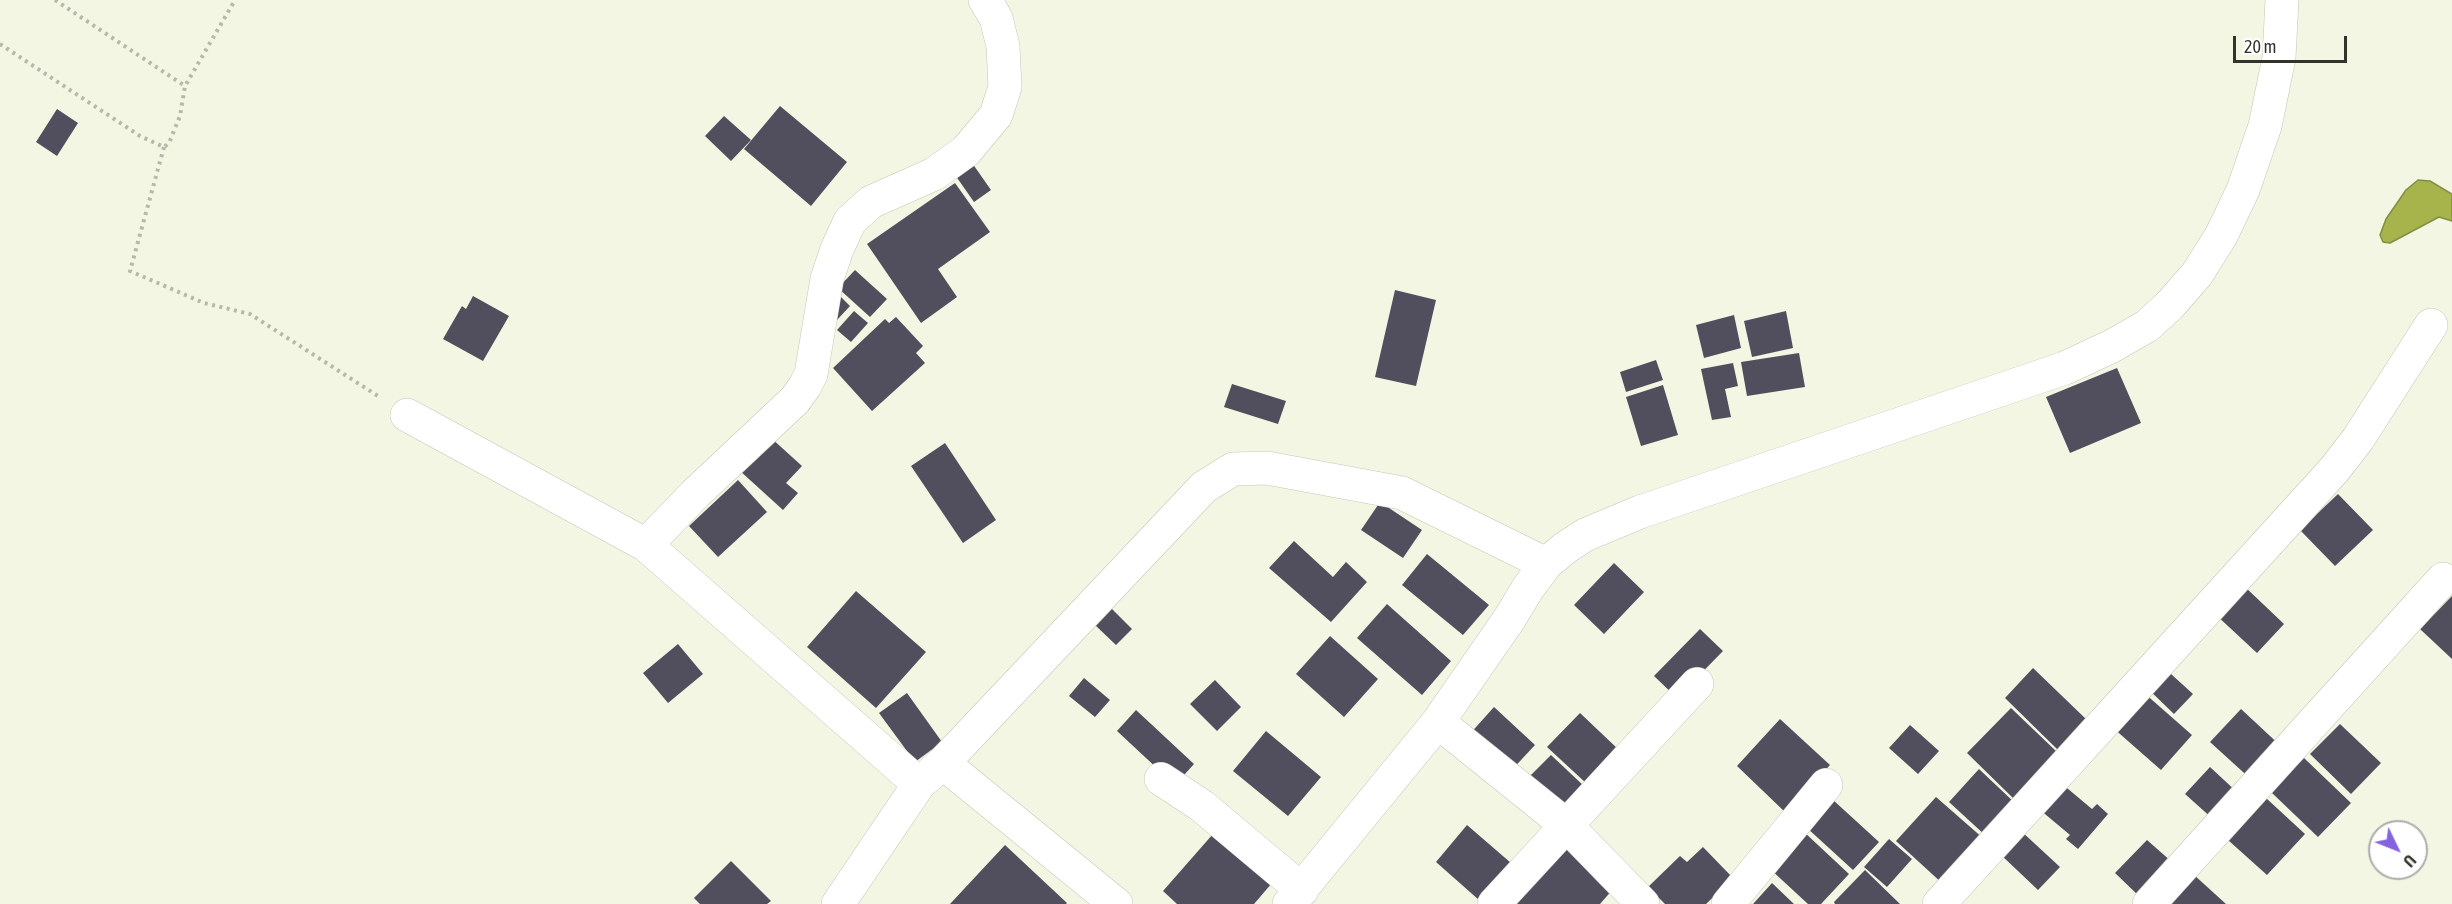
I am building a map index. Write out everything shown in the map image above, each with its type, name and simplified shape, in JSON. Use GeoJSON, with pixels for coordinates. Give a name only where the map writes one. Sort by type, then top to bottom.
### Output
{"type":"FeatureCollection","features":[{"type":"Feature","properties":{"kind":"street"},"geometry":{"type":"LineString","coordinates":[[646,545],[695,494],[795,400],[805,386],[813,368],[827,279],[850,221],[871,202],[934,174],[966,151],[996,115],[1005,87],[1003,46],[996,18],[985,0]]}},
{"type":"Feature","properties":{"kind":"street"},"geometry":{"type":"LineString","coordinates":[[1161,778],[1202,806],[1295,897],[1438,722],[1545,564],[1585,535],[1640,512],[2066,368],[2147,326],[2170,305],[2197,274],[2222,236],[2243,190],[2265,126],[2279,58],[2282,0]]}},
{"type":"Feature","properties":{"kind":"street"},"geometry":{"type":"LineString","coordinates":[[1939,904],[2334,470],[2358,440],[2430,325]]}},
{"type":"Feature","properties":{"kind":"street"},"geometry":{"type":"LineString","coordinates":[[407,415],[646,545],[931,773],[1116,904]]}},
{"type":"Feature","properties":{"kind":"street"},"geometry":{"type":"LineString","coordinates":[[838,904],[931,773],[1204,487],[1233,469],[1267,468],[1402,493],[1545,564]]}},
{"type":"Feature","properties":{"kind":"street"},"geometry":{"type":"LineString","coordinates":[[2149,904],[2443,579]]}},
{"type":"Feature","properties":{"kind":"street"},"geometry":{"type":"LineString","coordinates":[[1494,904],[1697,684]]}},
{"type":"Feature","properties":{"kind":"street"},"geometry":{"type":"LineString","coordinates":[[1438,722],[1566,825],[1643,904]]}},
{"type":"Feature","properties":{"kind":"street"},"geometry":{"type":"LineString","coordinates":[[1728,904],[1826,785]]}},
{"type":"Feature","properties":{"kind":"path"},"geometry":{"type":"LineString","coordinates":[[55,0],[185,86]]}},
{"type":"Feature","properties":{"kind":"path"},"geometry":{"type":"LineString","coordinates":[[235,0],[185,86],[180,116],[169,143],[164,147],[130,271],[204,303],[250,314],[407,415]]}},
{"type":"Feature","properties":{"kind":"path"},"geometry":{"type":"LineString","coordinates":[[0,44],[140,136],[164,147]]}},
{"type":"Feature","properties":{"kind":"shaded area"},"geometry":{"type":"Polygon","coordinates":[[[2418,180],[2430,181],[2452,194],[2452,221],[2439,217],[2390,243],[2383,242],[2380,235],[2386,219],[2406,190],[2418,180]]]}},
{"type":"Feature","properties":{"kind":"building"},"geometry":{"type":"Polygon","coordinates":[[[780,106],[847,162],[811,206],[744,149],[780,106]]]}},
{"type":"Feature","properties":{"kind":"building"},"geometry":{"type":"Polygon","coordinates":[[[57,109],[78,123],[57,156],[36,142],[57,109]]]}},
{"type":"Feature","properties":{"kind":"building"},"geometry":{"type":"Polygon","coordinates":[[[724,116],[751,140],[731,161],[705,136],[724,116]]]}},
{"type":"Feature","properties":{"kind":"building"},"geometry":{"type":"Polygon","coordinates":[[[970,160],[991,190],[974,202],[953,172],[970,160]]]}},
{"type":"Feature","properties":{"kind":"building"},"geometry":{"type":"Polygon","coordinates":[[[955,183],[990,232],[938,269],[957,297],[921,323],[867,244],[955,183]]]}},
{"type":"Feature","properties":{"kind":"building"},"geometry":{"type":"Polygon","coordinates":[[[855,270],[887,299],[870,317],[838,288],[855,270]]]}},
{"type":"Feature","properties":{"kind":"building"},"geometry":{"type":"Polygon","coordinates":[[[1395,290],[1436,300],[1416,386],[1375,377],[1395,290]]]}},
{"type":"Feature","properties":{"kind":"building"},"geometry":{"type":"Polygon","coordinates":[[[473,296],[509,316],[483,361],[443,339],[462,306],[466,309],[473,296]]]}},
{"type":"Feature","properties":{"kind":"building"},"geometry":{"type":"Polygon","coordinates":[[[840,296],[850,306],[837,320],[827,310],[840,296]]]}},
{"type":"Feature","properties":{"kind":"building"},"geometry":{"type":"Polygon","coordinates":[[[854,311],[868,323],[851,342],[837,330],[854,311]]]}},
{"type":"Feature","properties":{"kind":"building"},"geometry":{"type":"Polygon","coordinates":[[[1786,311],[1793,348],[1752,357],[1744,321],[1786,311]]]}},
{"type":"Feature","properties":{"kind":"building"},"geometry":{"type":"Polygon","coordinates":[[[1734,315],[1741,348],[1704,358],[1696,325],[1734,315]]]}},
{"type":"Feature","properties":{"kind":"building"},"geometry":{"type":"Polygon","coordinates":[[[896,317],[923,346],[916,353],[925,363],[872,411],[833,368],[885,319],[889,323],[896,317]]]}},
{"type":"Feature","properties":{"kind":"building"},"geometry":{"type":"Polygon","coordinates":[[[1799,353],[1805,387],[1747,396],[1741,362],[1799,353]]]}},
{"type":"Feature","properties":{"kind":"building"},"geometry":{"type":"Polygon","coordinates":[[[1656,360],[1663,380],[1626,392],[1620,372],[1656,360]]]}},
{"type":"Feature","properties":{"kind":"building"},"geometry":{"type":"Polygon","coordinates":[[[1733,363],[1738,386],[1725,389],[1731,417],[1712,420],[1701,369],[1733,363]]]}},
{"type":"Feature","properties":{"kind":"building"},"geometry":{"type":"Polygon","coordinates":[[[2117,368],[2141,423],[2070,453],[2046,397],[2117,368]]]}},
{"type":"Feature","properties":{"kind":"building"},"geometry":{"type":"Polygon","coordinates":[[[1232,384],[1286,401],[1278,424],[1224,407],[1232,384]]]}},
{"type":"Feature","properties":{"kind":"building"},"geometry":{"type":"Polygon","coordinates":[[[1663,385],[1678,435],[1641,446],[1626,397],[1663,385]]]}},
{"type":"Feature","properties":{"kind":"building"},"geometry":{"type":"Polygon","coordinates":[[[770,437],[802,466],[786,483],[798,493],[783,510],[739,470],[770,437]]]}},
{"type":"Feature","properties":{"kind":"building"},"geometry":{"type":"Polygon","coordinates":[[[945,443],[996,520],[963,543],[911,466],[945,443]]]}},
{"type":"Feature","properties":{"kind":"building"},"geometry":{"type":"Polygon","coordinates":[[[738,480],[767,512],[718,557],[689,526],[738,480]]]}},
{"type":"Feature","properties":{"kind":"building"},"geometry":{"type":"Polygon","coordinates":[[[2338,494],[2373,530],[2335,566],[2300,530],[2338,494]]]}},
{"type":"Feature","properties":{"kind":"building"},"geometry":{"type":"Polygon","coordinates":[[[1380,502],[1422,530],[1403,558],[1361,530],[1380,502]]]}},
{"type":"Feature","properties":{"kind":"building"},"geometry":{"type":"Polygon","coordinates":[[[1294,541],[1333,577],[1346,562],[1367,582],[1331,622],[1269,568],[1294,541]]]}},
{"type":"Feature","properties":{"kind":"building"},"geometry":{"type":"Polygon","coordinates":[[[1427,554],[1489,605],[1463,635],[1402,585],[1427,554]]]}},
{"type":"Feature","properties":{"kind":"building"},"geometry":{"type":"Polygon","coordinates":[[[1614,563],[1644,592],[1604,634],[1574,605],[1614,563]]]}},
{"type":"Feature","properties":{"kind":"building"},"geometry":{"type":"Polygon","coordinates":[[[2243,585],[2284,624],[2257,653],[2215,614],[2243,585]]]}},
{"type":"Feature","properties":{"kind":"building"},"geometry":{"type":"Polygon","coordinates":[[[856,591],[926,652],[876,708],[807,647],[856,591]]]}},
{"type":"Feature","properties":{"kind":"building"},"geometry":{"type":"Polygon","coordinates":[[[2452,596],[2452,659],[2420,629],[2452,596]]]}},
{"type":"Feature","properties":{"kind":"building"},"geometry":{"type":"Polygon","coordinates":[[[1387,604],[1451,661],[1422,695],[1357,638],[1387,604]]]}},
{"type":"Feature","properties":{"kind":"building"},"geometry":{"type":"Polygon","coordinates":[[[1111,608],[1132,629],[1116,645],[1095,625],[1111,608]]]}},
{"type":"Feature","properties":{"kind":"building"},"geometry":{"type":"Polygon","coordinates":[[[1700,629],[1723,651],[1677,698],[1654,676],[1700,629]]]}},
{"type":"Feature","properties":{"kind":"building"},"geometry":{"type":"Polygon","coordinates":[[[1330,636],[1378,679],[1344,717],[1296,674],[1330,636]]]}},
{"type":"Feature","properties":{"kind":"building"},"geometry":{"type":"Polygon","coordinates":[[[678,644],[703,674],[668,703],[643,673],[678,644]]]}},
{"type":"Feature","properties":{"kind":"building"},"geometry":{"type":"Polygon","coordinates":[[[2160,664],[2193,694],[2174,714],[2142,683],[2160,664]]]}},
{"type":"Feature","properties":{"kind":"building"},"geometry":{"type":"Polygon","coordinates":[[[2033,668],[2087,720],[2058,750],[2005,698],[2033,668]]]}},
{"type":"Feature","properties":{"kind":"building"},"geometry":{"type":"Polygon","coordinates":[[[1084,678],[1110,700],[1095,717],[1069,696],[1084,678]]]}},
{"type":"Feature","properties":{"kind":"building"},"geometry":{"type":"Polygon","coordinates":[[[1215,680],[1241,707],[1217,731],[1190,704],[1215,680]]]}},
{"type":"Feature","properties":{"kind":"building"},"geometry":{"type":"Polygon","coordinates":[[[2143,692],[2192,735],[2161,770],[2112,727],[2143,692]]]}},
{"type":"Feature","properties":{"kind":"building"},"geometry":{"type":"Polygon","coordinates":[[[907,693],[942,742],[915,762],[879,713],[907,693]]]}},
{"type":"Feature","properties":{"kind":"building"},"geometry":{"type":"Polygon","coordinates":[[[1494,707],[1535,745],[1508,774],[1468,736],[1494,707]]]}},
{"type":"Feature","properties":{"kind":"building"},"geometry":{"type":"Polygon","coordinates":[[[2011,708],[2057,752],[2013,798],[1967,753],[2011,708]]]}},
{"type":"Feature","properties":{"kind":"building"},"geometry":{"type":"Polygon","coordinates":[[[2241,709],[2284,749],[2254,782],[2210,742],[2241,709]]]}},
{"type":"Feature","properties":{"kind":"building"},"geometry":{"type":"Polygon","coordinates":[[[1136,710],[1194,764],[1175,785],[1117,731],[1136,710]]]}},
{"type":"Feature","properties":{"kind":"building"},"geometry":{"type":"Polygon","coordinates":[[[1580,713],[1619,750],[1587,784],[1547,747],[1580,713]]]}},
{"type":"Feature","properties":{"kind":"building"},"geometry":{"type":"Polygon","coordinates":[[[1780,719],[1830,765],[1786,813],[1737,766],[1780,719]]]}},
{"type":"Feature","properties":{"kind":"building"},"geometry":{"type":"Polygon","coordinates":[[[2340,724],[2381,763],[2351,794],[2310,754],[2340,724]]]}},
{"type":"Feature","properties":{"kind":"building"},"geometry":{"type":"Polygon","coordinates":[[[1910,725],[1939,751],[1918,774],[1889,748],[1910,725]]]}},
{"type":"Feature","properties":{"kind":"building"},"geometry":{"type":"Polygon","coordinates":[[[1266,731],[1321,777],[1288,816],[1233,771],[1266,731]]]}},
{"type":"Feature","properties":{"kind":"building"},"geometry":{"type":"Polygon","coordinates":[[[1551,755],[1585,787],[1560,813],[1526,780],[1551,755]]]}},
{"type":"Feature","properties":{"kind":"building"},"geometry":{"type":"Polygon","coordinates":[[[2304,758],[2351,803],[2318,837],[2271,792],[2304,758]]]}},
{"type":"Feature","properties":{"kind":"building"},"geometry":{"type":"Polygon","coordinates":[[[2210,767],[2238,793],[2214,820],[2185,794],[2210,767]]]}},
{"type":"Feature","properties":{"kind":"building"},"geometry":{"type":"Polygon","coordinates":[[[1979,769],[2016,804],[1986,836],[1949,802],[1979,769]]]}},
{"type":"Feature","properties":{"kind":"building"},"geometry":{"type":"Polygon","coordinates":[[[2061,783],[2092,809],[2097,804],[2108,814],[2078,849],[2066,839],[2070,835],[2039,809],[2061,783]]]}},
{"type":"Feature","properties":{"kind":"building"},"geometry":{"type":"Polygon","coordinates":[[[1936,797],[1984,839],[1943,884],[1896,841],[1936,797]]]}},
{"type":"Feature","properties":{"kind":"building"},"geometry":{"type":"Polygon","coordinates":[[[2266,798],[2305,834],[2267,875],[2228,840],[2266,798]]]}},
{"type":"Feature","properties":{"kind":"building"},"geometry":{"type":"Polygon","coordinates":[[[1832,799],[1879,842],[1853,870],[1806,827],[1832,799]]]}},
{"type":"Feature","properties":{"kind":"building"},"geometry":{"type":"Polygon","coordinates":[[[1467,825],[1511,863],[1479,900],[1436,862],[1467,825]]]}},
{"type":"Feature","properties":{"kind":"building"},"geometry":{"type":"Polygon","coordinates":[[[1220,826],[1278,876],[1254,904],[1177,904],[1163,891],[1220,826]]]}},
{"type":"Feature","properties":{"kind":"building"},"geometry":{"type":"Polygon","coordinates":[[[2020,830],[2060,867],[2038,890],[1999,853],[2020,830]]]}},
{"type":"Feature","properties":{"kind":"building"},"geometry":{"type":"Polygon","coordinates":[[[1803,831],[1849,874],[1821,904],[1808,904],[1769,868],[1803,831]]]}},
{"type":"Feature","properties":{"kind":"building"},"geometry":{"type":"Polygon","coordinates":[[[1889,839],[1912,859],[1887,887],[1864,867],[1889,839]]]}},
{"type":"Feature","properties":{"kind":"building"},"geometry":{"type":"Polygon","coordinates":[[[2147,840],[2172,862],[2139,896],[2115,873],[2147,840]]]}},
{"type":"Feature","properties":{"kind":"building"},"geometry":{"type":"Polygon","coordinates":[[[1562,841],[1614,888],[1600,904],[1505,904],[1562,841]]]}},
{"type":"Feature","properties":{"kind":"building"},"geometry":{"type":"Polygon","coordinates":[[[1005,845],[1067,903],[950,904],[1005,845]]]}},
{"type":"Feature","properties":{"kind":"building"},"geometry":{"type":"Polygon","coordinates":[[[1703,847],[1733,878],[1706,904],[1665,904],[1648,887],[1680,856],[1687,862],[1703,847]]]}},
{"type":"Feature","properties":{"kind":"building"},"geometry":{"type":"Polygon","coordinates":[[[731,861],[771,901],[767,904],[700,904],[694,898],[731,861]]]}},
{"type":"Feature","properties":{"kind":"building"},"geometry":{"type":"Polygon","coordinates":[[[1865,870],[1900,904],[1835,904],[1834,902],[1865,870]]]}},
{"type":"Feature","properties":{"kind":"building"},"geometry":{"type":"Polygon","coordinates":[[[2193,874],[2226,904],[2166,904],[2193,874]]]}},
{"type":"Feature","properties":{"kind":"building"},"geometry":{"type":"Polygon","coordinates":[[[1772,883],[1794,904],[1753,904],[1772,883]]]}}]}
